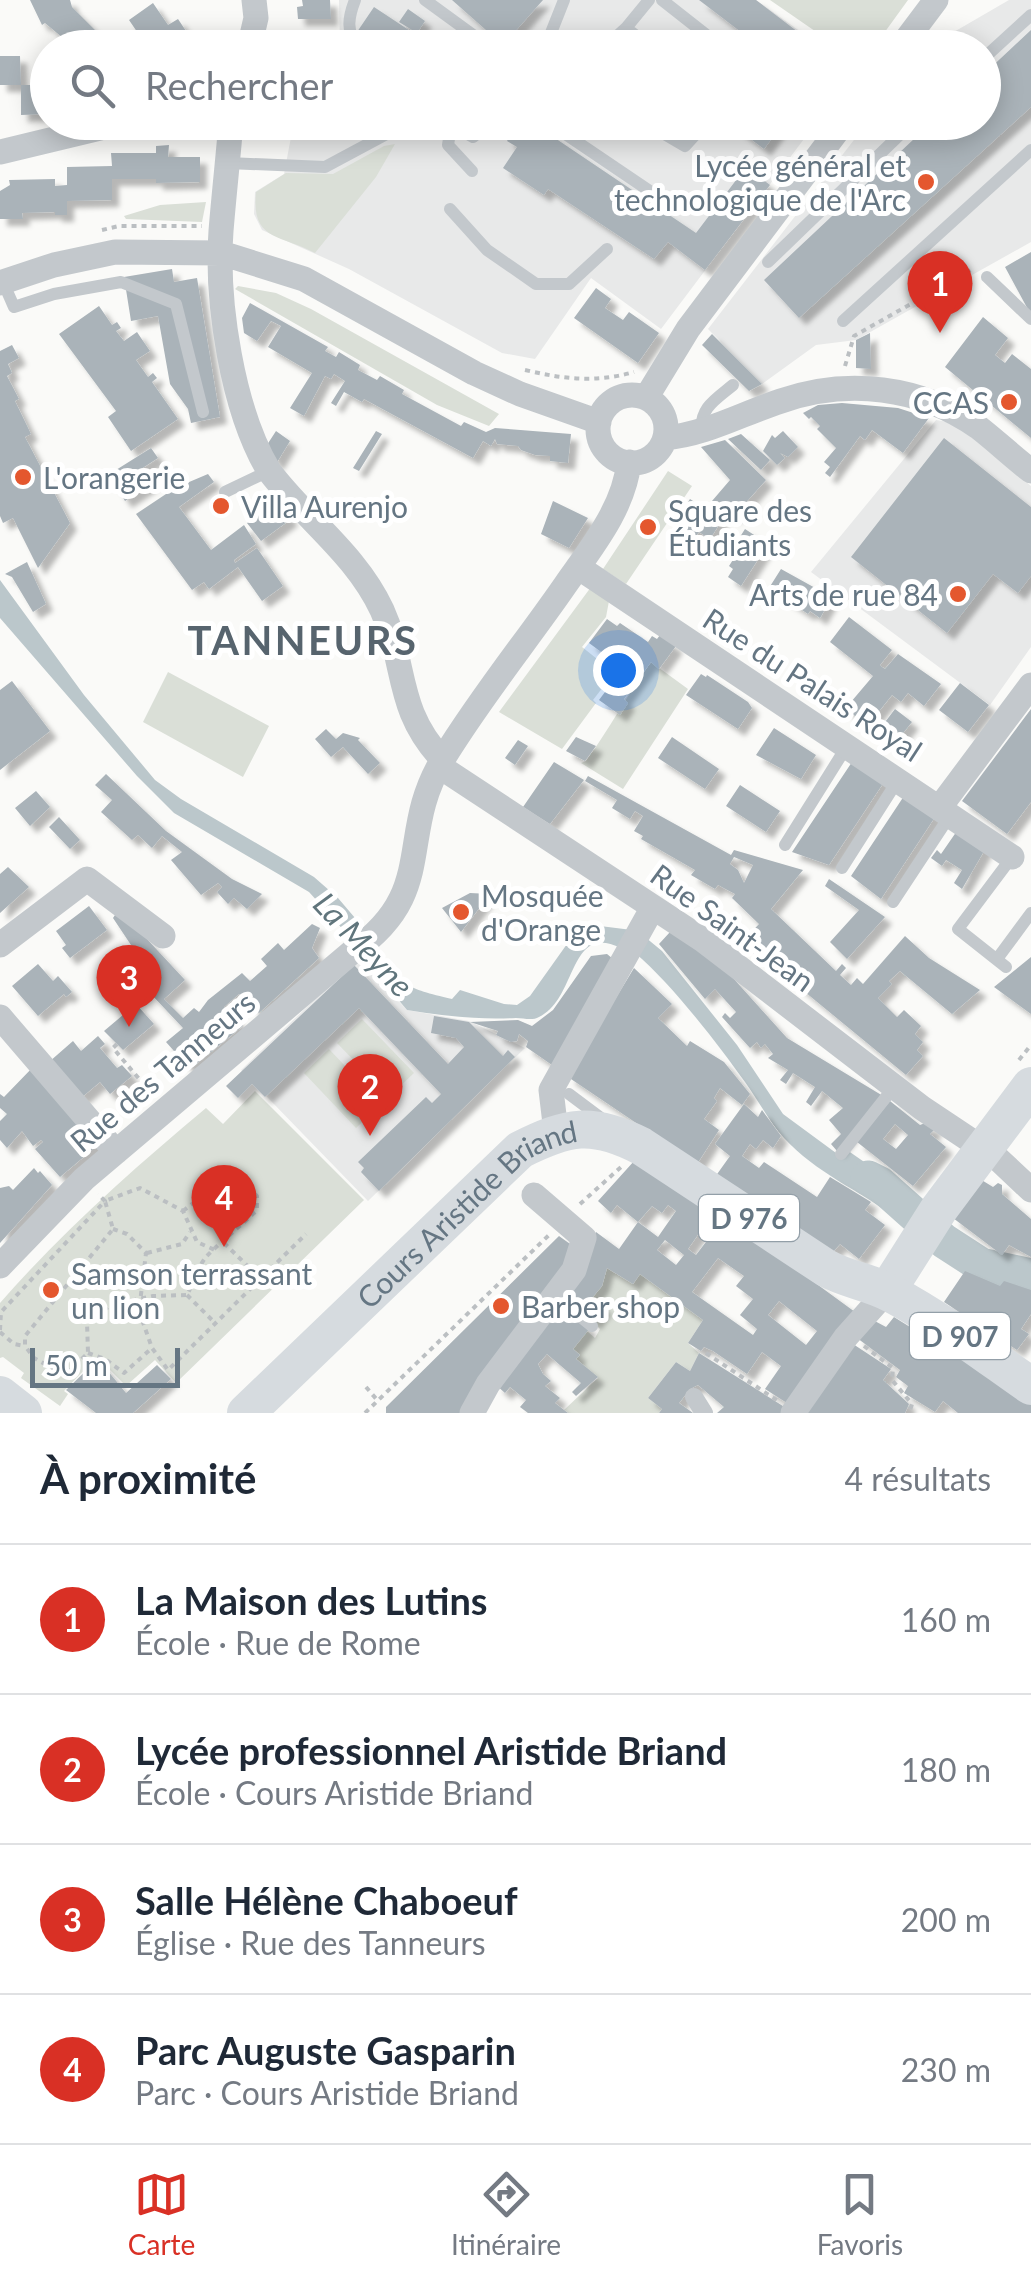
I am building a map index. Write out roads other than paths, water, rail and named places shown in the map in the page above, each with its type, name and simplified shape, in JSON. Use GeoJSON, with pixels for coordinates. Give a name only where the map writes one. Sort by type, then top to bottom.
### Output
{"type":"FeatureCollection","features":[{"type":"Feature","properties":{"kind":"main road","name":"D 907"},"geometry":{"type":"LineString","coordinates":[[1031,1086],[929,1224],[886,1290],[925,1312],[1031,1386]]}},
{"type":"Feature","properties":{"kind":"main road","name":"Cours Aristide Briand"},"geometry":{"type":"LineString","coordinates":[[246,1413],[520,1150],[556,1132],[585,1128],[619,1150]]}},
{"type":"Feature","properties":{"kind":"main road","name":"D 976"},"geometry":{"type":"LineString","coordinates":[[619,1150],[669,1163],[840,1276],[886,1290]]}},
{"type":"Feature","properties":{"kind":"main road"},"geometry":{"type":"LineString","coordinates":[[0,1396],[23,1413]]}},
{"type":"Feature","properties":{"kind":"street"},"geometry":{"type":"LineString","coordinates":[[253,30],[254,0]]}},
{"type":"Feature","properties":{"kind":"street"},"geometry":{"type":"LineString","coordinates":[[914,30],[936,0]]}},
{"type":"Feature","properties":{"kind":"street"},"geometry":{"type":"LineString","coordinates":[[0,152],[48,140]]}},
{"type":"Feature","properties":{"kind":"street","name":"Rue Saint-Jean"},"geometry":{"type":"LineString","coordinates":[[229,140],[221,254],[227,331],[238,388],[259,454],[350,558],[373,594],[383,612],[411,714],[441,763],[703,940],[894,1087],[984,1149],[1031,1190]]}},
{"type":"Feature","properties":{"kind":"street"},"geometry":{"type":"LineString","coordinates":[[646,398],[688,328],[830,140]]}},
{"type":"Feature","properties":{"kind":"street"},"geometry":{"type":"LineString","coordinates":[[2,283],[54,265],[115,252],[221,254],[304,279],[474,373],[599,422]]}},
{"type":"Feature","properties":{"kind":"street"},"geometry":{"type":"LineString","coordinates":[[665,438],[702,432],[801,394],[846,387],[876,389],[906,394],[951,412],[977,427],[1031,471]]}},
{"type":"Feature","properties":{"kind":"street"},"geometry":{"type":"LineString","coordinates":[[616,398],[646,398],[661,411],[665,438],[651,457],[620,460],[600,440],[599,422],[608,404],[616,398]]}},
{"type":"Feature","properties":{"kind":"street"},"geometry":{"type":"LineString","coordinates":[[441,763],[578,568],[617,504],[629,462]]}},
{"type":"Feature","properties":{"kind":"street","name":"Rue du Palais Royal"},"geometry":{"type":"LineString","coordinates":[[578,568],[1012,857]]}},
{"type":"Feature","properties":{"kind":"street"},"geometry":{"type":"LineString","coordinates":[[945,811],[1031,684]]}},
{"type":"Feature","properties":{"kind":"street","name":"Rue des Tanneurs"},"geometry":{"type":"LineString","coordinates":[[0,1266],[58,1203],[375,936],[393,916],[409,884],[422,800],[441,763]]}},
{"type":"Feature","properties":{"kind":"street"},"geometry":{"type":"LineString","coordinates":[[0,945],[87,879],[162,936]]}},
{"type":"Feature","properties":{"kind":"street"},"geometry":{"type":"LineString","coordinates":[[556,1132],[552,1090],[653,907]]}},
{"type":"Feature","properties":{"kind":"street"},"geometry":{"type":"LineString","coordinates":[[3,1027],[116,1152]]}},
{"type":"Feature","properties":{"kind":"street"},"geometry":{"type":"LineString","coordinates":[[472,1413],[488,1384],[574,1270],[584,1238],[534,1195]]}},
{"type":"Feature","properties":{"kind":"street"},"geometry":{"type":"LineString","coordinates":[[794,1412],[846,1337],[886,1290]]}},
{"type":"Feature","properties":{"kind":"lane"},"geometry":{"type":"LineString","coordinates":[[350,30],[348,17],[355,0]]}},
{"type":"Feature","properties":{"kind":"lane"},"geometry":{"type":"LineString","coordinates":[[425,0],[466,30]]}},
{"type":"Feature","properties":{"kind":"lane"},"geometry":{"type":"LineString","coordinates":[[552,30],[564,0]]}},
{"type":"Feature","properties":{"kind":"lane"},"geometry":{"type":"LineString","coordinates":[[629,30],[626,28],[649,0]]}},
{"type":"Feature","properties":{"kind":"lane"},"geometry":{"type":"LineString","coordinates":[[662,0],[700,30]]}},
{"type":"Feature","properties":{"kind":"lane"},"geometry":{"type":"LineString","coordinates":[[1001,42],[1031,15]]}},
{"type":"Feature","properties":{"kind":"lane"},"geometry":{"type":"LineString","coordinates":[[228,162],[325,166],[374,140]]}},
{"type":"Feature","properties":{"kind":"lane"},"geometry":{"type":"LineString","coordinates":[[448,140],[448,145],[472,171]]}},
{"type":"Feature","properties":{"kind":"lane"},"geometry":{"type":"LineString","coordinates":[[574,140],[660,198]]}},
{"type":"Feature","properties":{"kind":"lane"},"geometry":{"type":"LineString","coordinates":[[768,262],[895,140]]}},
{"type":"Feature","properties":{"kind":"lane"},"geometry":{"type":"LineString","coordinates":[[843,321],[1031,150]]}},
{"type":"Feature","properties":{"kind":"lane"},"geometry":{"type":"LineString","coordinates":[[450,209],[487,250],[536,284],[569,284],[607,249]]}},
{"type":"Feature","properties":{"kind":"lane"},"geometry":{"type":"LineString","coordinates":[[986,277],[1031,320]]}},
{"type":"Feature","properties":{"kind":"lane"},"geometry":{"type":"LineString","coordinates":[[2,283],[14,307],[54,294],[121,282],[176,304],[203,412]]}},
{"type":"Feature","properties":{"kind":"lane"},"geometry":{"type":"LineString","coordinates":[[702,432],[700,420],[706,408],[733,385]]}},
{"type":"Feature","properties":{"kind":"lane"},"geometry":{"type":"LineString","coordinates":[[226,492],[270,471]]}},
{"type":"Feature","properties":{"kind":"lane"},"geometry":{"type":"LineString","coordinates":[[785,845],[848,746]]}},
{"type":"Feature","properties":{"kind":"lane"},"geometry":{"type":"LineString","coordinates":[[842,868],[898,780]]}},
{"type":"Feature","properties":{"kind":"lane"},"geometry":{"type":"LineString","coordinates":[[892,902],[945,811]]}},
{"type":"Feature","properties":{"kind":"lane"},"geometry":{"type":"LineString","coordinates":[[1012,857],[958,929],[1002,963],[1031,913]]}},
{"type":"Feature","properties":{"kind":"lane"},"geometry":{"type":"LineString","coordinates":[[841,1154],[894,1087]]}},
{"type":"Feature","properties":{"kind":"lane"},"geometry":{"type":"LineString","coordinates":[[569,1094],[600,1116],[619,1150]]}},
{"type":"Feature","properties":{"kind":"lane"},"geometry":{"type":"LineString","coordinates":[[554,1296],[592,1326]]}},
{"type":"Feature","properties":{"kind":"waterway","name":"La Meyne"},"geometry":{"type":"LineString","coordinates":[[868,1178],[880,1184],[944,1241],[981,1265],[1031,1276]]}},
{"type":"Feature","properties":{"kind":"place","name":"Lycée général et technologique de l'Arc"},"geometry":{"type":"Point","coordinates":[926,182]}},
{"type":"Feature","properties":{"kind":"place","name":"La Maison des Lutins"},"geometry":{"type":"Point","coordinates":[940,333]}},
{"type":"Feature","properties":{"kind":"place","name":"CCAS"},"geometry":{"type":"Point","coordinates":[1009,402]}},
{"type":"Feature","properties":{"kind":"place","name":"L'orangerie"},"geometry":{"type":"Point","coordinates":[23,477]}},
{"type":"Feature","properties":{"kind":"place","name":"Villa Aurenjo"},"geometry":{"type":"Point","coordinates":[221,506]}},
{"type":"Feature","properties":{"kind":"place","name":"Square des Étudiants"},"geometry":{"type":"Point","coordinates":[648,527]}},
{"type":"Feature","properties":{"kind":"place","name":"Arts de rue 84"},"geometry":{"type":"Point","coordinates":[958,594]}},
{"type":"Feature","properties":{"kind":"place","name":"Mosquée d'Orange"},"geometry":{"type":"Point","coordinates":[461,912]}},
{"type":"Feature","properties":{"kind":"place","name":"Salle Hélène Chaboeuf"},"geometry":{"type":"Point","coordinates":[129,1027]}},
{"type":"Feature","properties":{"kind":"place","name":"Lycée professionnel Aristide Briand"},"geometry":{"type":"Point","coordinates":[370,1136]}},
{"type":"Feature","properties":{"kind":"place","name":"Parc Auguste Gasparin"},"geometry":{"type":"Point","coordinates":[224,1247]}},
{"type":"Feature","properties":{"kind":"place","name":"Samson terrassant un lion"},"geometry":{"type":"Point","coordinates":[51,1290]}},
{"type":"Feature","properties":{"kind":"place","name":"Barber shop"},"geometry":{"type":"Point","coordinates":[501,1306]}},
{"type":"Feature","properties":{"kind":"district","name":"TANNEURS"},"geometry":{"type":"Point","coordinates":[303,640]}}]}
